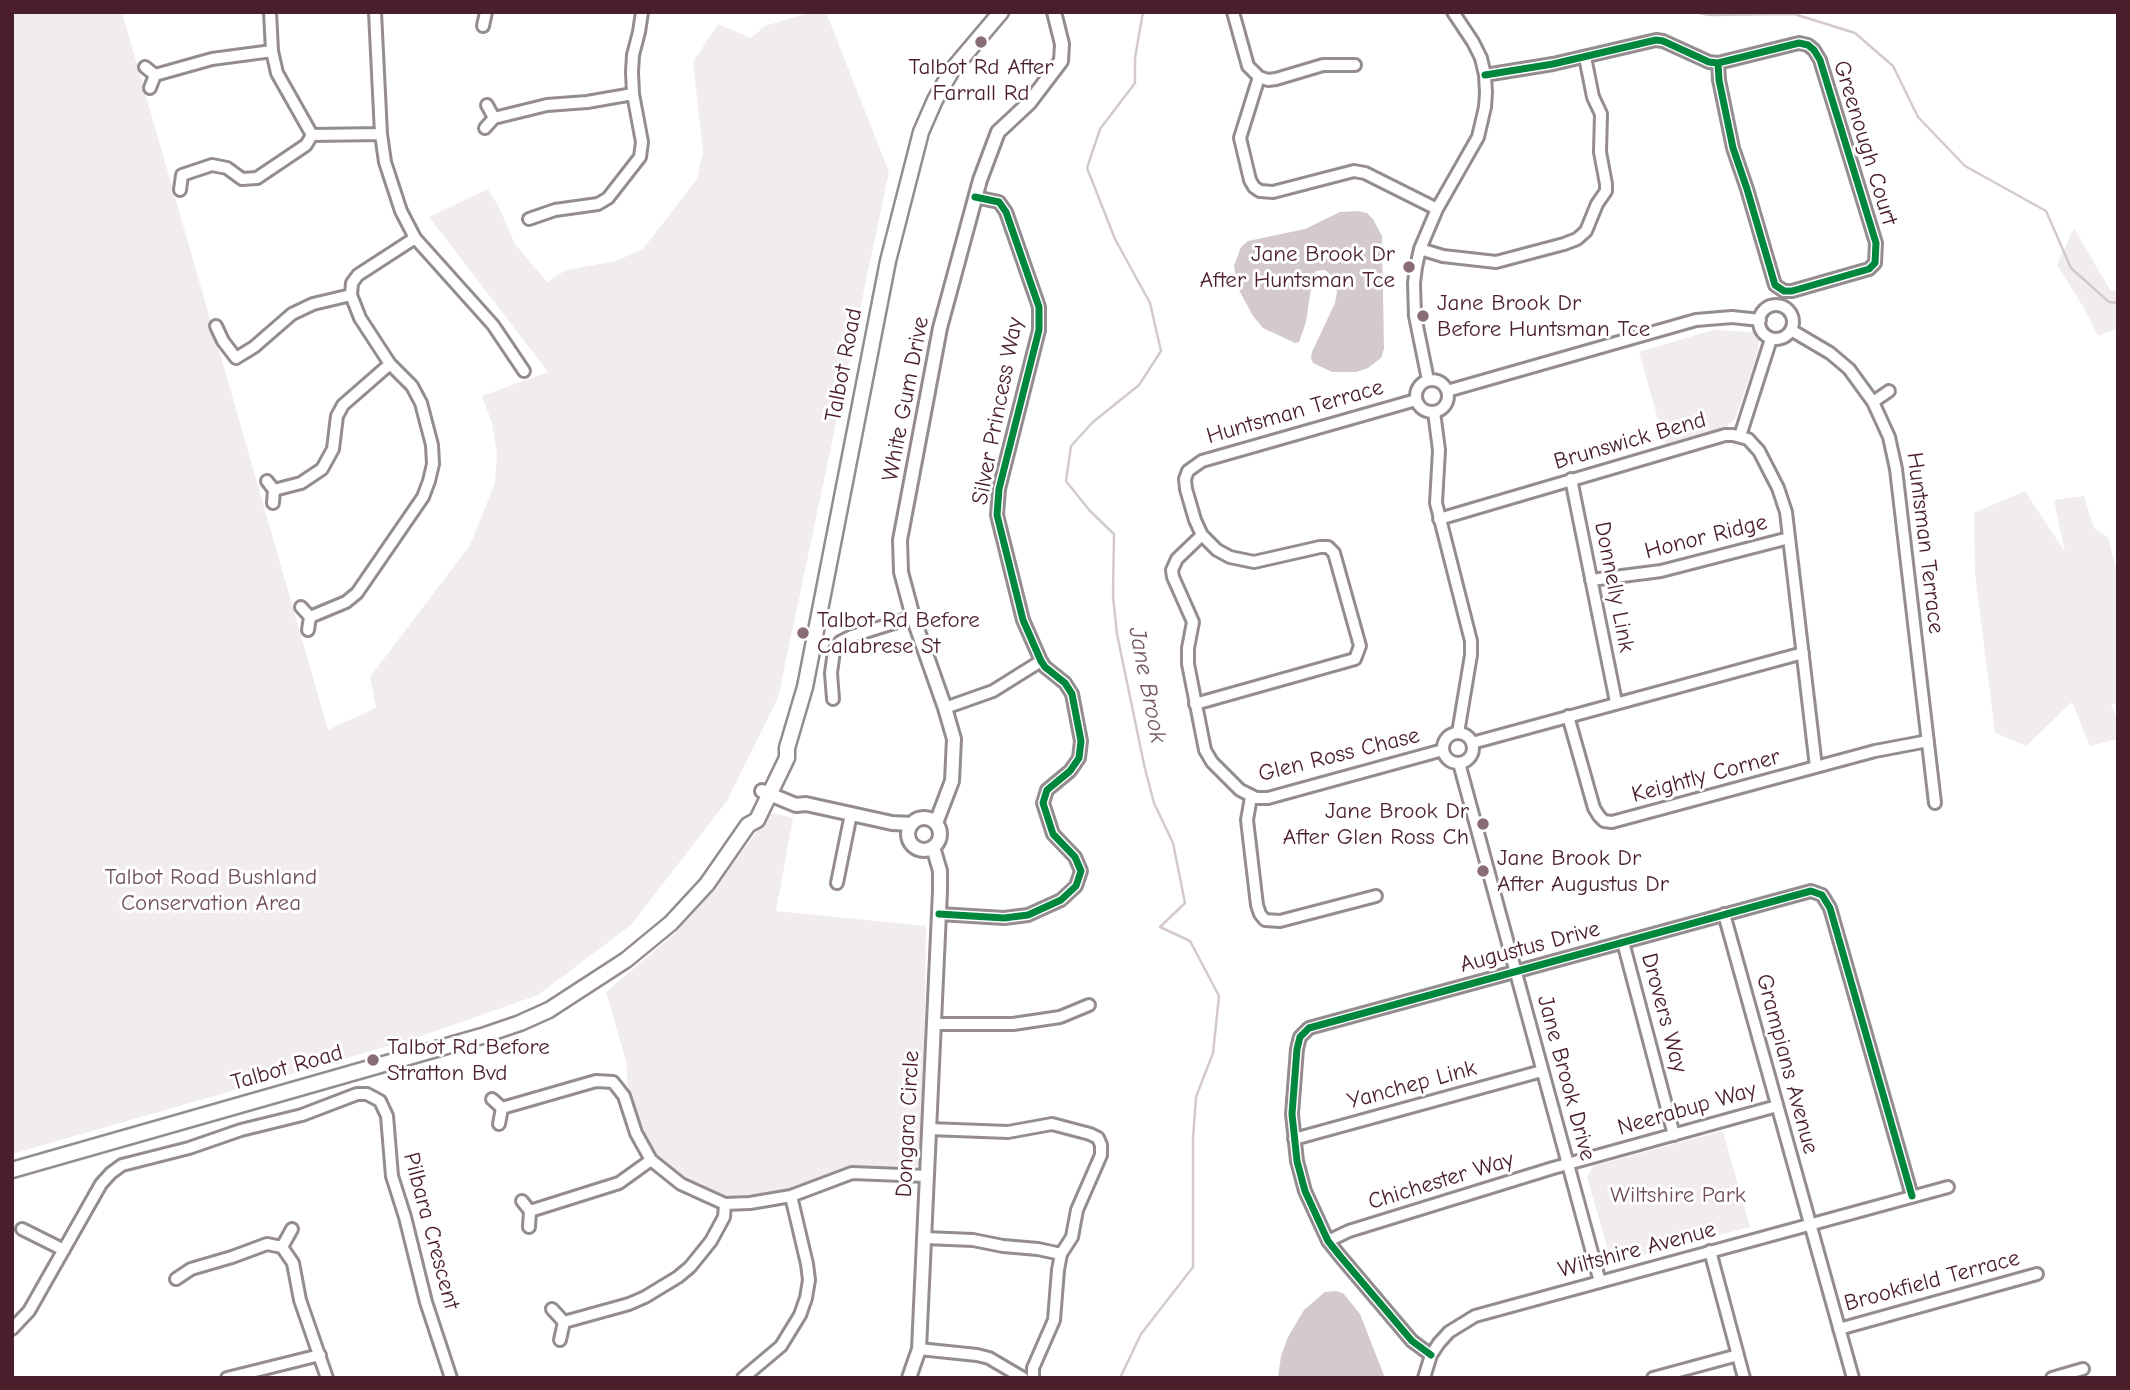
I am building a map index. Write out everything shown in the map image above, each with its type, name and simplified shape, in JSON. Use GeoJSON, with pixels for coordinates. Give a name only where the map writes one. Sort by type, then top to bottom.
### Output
{"type":"FeatureCollection","features":[{"type":"Feature","properties":{"kind":"main road","name":"Talbot Road"},"geometry":{"type":"LineString","coordinates":[[12,1170],[482,1036],[549,1010],[603,977],[671,923],[706,884],[748,825],[749,815],[768,790],[778,753],[787,748],[805,687],[888,261],[921,131],[952,70],[1001,13]]}},
{"type":"Feature","properties":{"kind":"street"},"geometry":{"type":"LineString","coordinates":[[270,12],[272,51],[277,73],[312,135]]}},
{"type":"Feature","properties":{"kind":"street"},"geometry":{"type":"LineString","coordinates":[[374,12],[381,134],[391,185],[415,239],[494,325],[524,371]]}},
{"type":"Feature","properties":{"kind":"street"},"geometry":{"type":"LineString","coordinates":[[529,219],[555,210],[597,204],[608,198],[640,157],[642,142],[633,94],[633,55],[642,12]]}},
{"type":"Feature","properties":{"kind":"street"},"geometry":{"type":"LineString","coordinates":[[1233,12],[1248,66],[1259,77],[1268,80],[1323,65],[1355,65]]}},
{"type":"Feature","properties":{"kind":"street"},"geometry":{"type":"LineString","coordinates":[[1428,380],[1414,300],[1420,249],[1437,209],[1478,137],[1485,107],[1485,75],[1474,42],[1453,12]]}},
{"type":"Feature","properties":{"kind":"street"},"geometry":{"type":"LineString","coordinates":[[483,26],[489,13]]}},
{"type":"Feature","properties":{"kind":"street","name":"White Gum Drive"},"geometry":{"type":"LineString","coordinates":[[931,821],[944,805],[952,781],[954,739],[913,617],[901,572],[900,540],[940,328],[975,197],[998,132],[1029,103],[1061,61],[1062,44],[1053,16]]}},
{"type":"Feature","properties":{"kind":"street"},"geometry":{"type":"LineString","coordinates":[[1485,75],[1585,57],[1656,40],[1709,62],[1718,63]]}},
{"type":"Feature","properties":{"kind":"street","name":"Greenough Court"},"geometry":{"type":"LineString","coordinates":[[1799,43],[1814,50],[1820,60],[1876,243],[1875,263],[1869,269],[1792,291],[1784,291],[1775,285],[1747,189],[1735,160],[1718,63],[1799,43]]}},
{"type":"Feature","properties":{"kind":"street"},"geometry":{"type":"LineString","coordinates":[[155,75],[212,59],[272,51]]}},
{"type":"Feature","properties":{"kind":"street"},"geometry":{"type":"LineString","coordinates":[[1420,249],[1443,256],[1496,262],[1564,244],[1577,239],[1586,231],[1597,204],[1606,191],[1606,184],[1601,164],[1601,114],[1593,97],[1585,57]]}},
{"type":"Feature","properties":{"kind":"street"},"geometry":{"type":"LineString","coordinates":[[145,67],[155,75]]}},
{"type":"Feature","properties":{"kind":"street"},"geometry":{"type":"LineString","coordinates":[[150,88],[155,75]]}},
{"type":"Feature","properties":{"kind":"street"},"geometry":{"type":"LineString","coordinates":[[1259,77],[1240,138],[1250,180],[1259,191],[1273,192],[1354,170],[1437,209]]}},
{"type":"Feature","properties":{"kind":"street"},"geometry":{"type":"LineString","coordinates":[[485,128],[494,118],[547,106],[633,94]]}},
{"type":"Feature","properties":{"kind":"street"},"geometry":{"type":"LineString","coordinates":[[487,105],[494,118]]}},
{"type":"Feature","properties":{"kind":"street"},"geometry":{"type":"LineString","coordinates":[[312,135],[381,134]]}},
{"type":"Feature","properties":{"kind":"street"},"geometry":{"type":"LineString","coordinates":[[180,190],[177,171],[212,165],[227,168],[242,179],[257,178],[306,145],[312,135]]}},
{"type":"Feature","properties":{"kind":"street","name":"Silver Princess Way"},"geometry":{"type":"LineString","coordinates":[[939,914],[1004,918],[1028,915],[1061,900],[1080,879],[1079,864],[1054,834],[1044,803],[1047,790],[1076,765],[1081,750],[1070,688],[1041,661],[1020,611],[997,515],[999,489],[1039,330],[1039,307],[1006,212],[999,202],[975,197]]}},
{"type":"Feature","properties":{"kind":"street"},"geometry":{"type":"LineString","coordinates":[[310,617],[340,605],[357,593],[423,498],[429,481],[433,464],[432,445],[421,403],[412,386],[390,364],[360,318],[351,295],[352,283],[358,275],[415,239]]}},
{"type":"Feature","properties":{"kind":"street"},"geometry":{"type":"LineString","coordinates":[[232,370],[236,358],[254,347],[292,314],[313,304],[351,295]]}},
{"type":"Feature","properties":{"kind":"street"},"geometry":{"type":"LineString","coordinates":[[1782,307],[1792,317],[1791,330],[1784,337],[1772,339],[1763,333],[1760,320],[1768,308],[1782,307]]}},
{"type":"Feature","properties":{"kind":"street"},"geometry":{"type":"LineString","coordinates":[[1447,391],[1696,320],[1732,317],[1760,320]]}},
{"type":"Feature","properties":{"kind":"street"},"geometry":{"type":"LineString","coordinates":[[216,326],[236,358]]}},
{"type":"Feature","properties":{"kind":"street","name":"Huntsman Terrace"},"geometry":{"type":"LineString","coordinates":[[1791,330],[1830,353],[1849,369],[1873,402],[1889,438],[1896,469],[1936,803]]}},
{"type":"Feature","properties":{"kind":"street"},"geometry":{"type":"LineString","coordinates":[[1740,436],[1772,339]]}},
{"type":"Feature","properties":{"kind":"street"},"geometry":{"type":"LineString","coordinates":[[273,503],[270,486],[301,484],[322,469],[332,449],[337,416],[343,405],[390,364]]}},
{"type":"Feature","properties":{"kind":"street"},"geometry":{"type":"LineString","coordinates":[[1428,380],[1438,381],[1447,391],[1444,407],[1434,412],[1425,410],[1416,400],[1420,385],[1428,380]]}},
{"type":"Feature","properties":{"kind":"street"},"geometry":{"type":"LineString","coordinates":[[1873,402],[1889,391]]}},
{"type":"Feature","properties":{"kind":"street","name":"Huntsman Terrace"},"geometry":{"type":"LineString","coordinates":[[1202,536],[1195,520],[1185,479],[1188,471],[1202,461],[1416,400]]}},
{"type":"Feature","properties":{"kind":"street"},"geometry":{"type":"LineString","coordinates":[[1434,412],[1439,443],[1435,493],[1439,519],[1471,641],[1458,733]]}},
{"type":"Feature","properties":{"kind":"street","name":"Brunswick Bend"},"geometry":{"type":"LineString","coordinates":[[1439,519],[1725,435],[1740,436],[1754,444],[1778,488],[1786,512],[1816,767]]}},
{"type":"Feature","properties":{"kind":"street","name":"Donnelly Link"},"geometry":{"type":"LineString","coordinates":[[1570,480],[1616,702]]}},
{"type":"Feature","properties":{"kind":"street"},"geometry":{"type":"LineString","coordinates":[[1195,704],[1355,659],[1360,646],[1334,553],[1328,547],[1254,562],[1230,557],[1217,550],[1202,536]]}},
{"type":"Feature","properties":{"kind":"street","name":"Glen Ross Chase"},"geometry":{"type":"LineString","coordinates":[[1202,536],[1177,559],[1172,570],[1193,622],[1187,656],[1201,737],[1208,757],[1240,790],[1251,797],[1268,798],[1443,750]]}},
{"type":"Feature","properties":{"kind":"street","name":"Honor Ridge"},"geometry":{"type":"LineString","coordinates":[[1591,580],[1661,571],[1789,538]]}},
{"type":"Feature","properties":{"kind":"street"},"geometry":{"type":"LineString","coordinates":[[301,607],[310,617]]}},
{"type":"Feature","properties":{"kind":"street"},"geometry":{"type":"LineString","coordinates":[[308,631],[310,617]]}},
{"type":"Feature","properties":{"kind":"street"},"geometry":{"type":"LineString","coordinates":[[833,699],[831,673],[834,652],[841,642],[913,617]]}},
{"type":"Feature","properties":{"kind":"street"},"geometry":{"type":"LineString","coordinates":[[1472,743],[1803,653]]}},
{"type":"Feature","properties":{"kind":"street"},"geometry":{"type":"LineString","coordinates":[[945,708],[993,691],[1041,661]]}},
{"type":"Feature","properties":{"kind":"street","name":"Keightly Corner"},"geometry":{"type":"LineString","coordinates":[[1568,716],[1594,808],[1604,821],[1620,821],[1884,749],[1928,741]]}},
{"type":"Feature","properties":{"kind":"street"},"geometry":{"type":"LineString","coordinates":[[1458,733],[1467,736],[1472,743],[1470,756],[1460,763],[1451,761],[1443,750],[1446,738],[1458,733]]}},
{"type":"Feature","properties":{"kind":"street","name":"Jane Brook Drive"},"geometry":{"type":"LineString","coordinates":[[1460,763],[1600,1282]]}},
{"type":"Feature","properties":{"kind":"street"},"geometry":{"type":"LineString","coordinates":[[768,790],[806,804],[910,827]]}},
{"type":"Feature","properties":{"kind":"street"},"geometry":{"type":"LineString","coordinates":[[1251,797],[1247,820],[1252,869],[1257,905],[1265,920],[1280,921],[1376,895]]}},
{"type":"Feature","properties":{"kind":"street"},"geometry":{"type":"LineString","coordinates":[[837,883],[851,814]]}},
{"type":"Feature","properties":{"kind":"street"},"geometry":{"type":"LineString","coordinates":[[921,818],[931,821],[940,836],[928,848],[913,845],[910,827],[921,818]]}},
{"type":"Feature","properties":{"kind":"street","name":"Dongara Circle"},"geometry":{"type":"LineString","coordinates":[[909,1378],[919,1349],[939,914],[940,871],[928,848]]}},
{"type":"Feature","properties":{"kind":"street","name":"Augustus Drive"},"geometry":{"type":"LineString","coordinates":[[1431,1355],[1412,1341],[1328,1241],[1306,1191],[1294,1139],[1292,1114],[1297,1049],[1300,1037],[1309,1028],[1811,891],[1822,895],[1826,900],[1912,1196]]}},
{"type":"Feature","properties":{"kind":"street","name":"Grampians Avenue"},"geometry":{"type":"LineString","coordinates":[[1724,915],[1853,1378]]}},
{"type":"Feature","properties":{"kind":"street","name":"Drovers Way"},"geometry":{"type":"LineString","coordinates":[[1623,942],[1674,1135]]}},
{"type":"Feature","properties":{"kind":"street"},"geometry":{"type":"LineString","coordinates":[[934,1024],[1013,1024],[1060,1017],[1089,1006]]}},
{"type":"Feature","properties":{"kind":"street","name":"Yanchep Link"},"geometry":{"type":"LineString","coordinates":[[1294,1139],[1542,1071]]}},
{"type":"Feature","properties":{"kind":"street"},"geometry":{"type":"LineString","coordinates":[[502,1108],[596,1081],[614,1082],[622,1091],[636,1133],[651,1160],[681,1184],[725,1204],[791,1196],[852,1173],[927,1176]]}},
{"type":"Feature","properties":{"kind":"street","name":"Pilbara Crescent"},"geometry":{"type":"LineString","coordinates":[[12,1329],[29,1311],[101,1184],[122,1165],[189,1148],[241,1129],[302,1115],[357,1094],[366,1094],[380,1101],[387,1116],[392,1176],[405,1217],[423,1294],[451,1378]]}},
{"type":"Feature","properties":{"kind":"street"},"geometry":{"type":"LineString","coordinates":[[492,1099],[502,1108]]}},
{"type":"Feature","properties":{"kind":"street","name":"Neerabup Way"},"geometry":{"type":"LineString","coordinates":[[1567,1165],[1777,1106]]}},
{"type":"Feature","properties":{"kind":"street"},"geometry":{"type":"LineString","coordinates":[[499,1124],[502,1108]]}},
{"type":"Feature","properties":{"kind":"street"},"geometry":{"type":"LineString","coordinates":[[929,1129],[1008,1132],[1052,1124],[1090,1134],[1098,1138],[1101,1145],[1101,1155],[1077,1210],[1072,1237],[1061,1254],[1054,1321],[1033,1368],[1033,1378]]}},
{"type":"Feature","properties":{"kind":"street"},"geometry":{"type":"LineString","coordinates":[[530,1211],[620,1183],[651,1160]]}},
{"type":"Feature","properties":{"kind":"street","name":"Chichester Way"},"geometry":{"type":"LineString","coordinates":[[1328,1241],[1349,1231],[1567,1165]]}},
{"type":"Feature","properties":{"kind":"street","name":"Wiltshire Avenue"},"geometry":{"type":"LineString","coordinates":[[1431,1355],[1449,1332],[1475,1317],[1948,1187]]}},
{"type":"Feature","properties":{"kind":"street"},"geometry":{"type":"LineString","coordinates":[[743,1378],[781,1346],[800,1315],[806,1298],[809,1280],[807,1264],[791,1196]]}},
{"type":"Feature","properties":{"kind":"street"},"geometry":{"type":"LineString","coordinates":[[522,1200],[530,1211],[529,1227]]}},
{"type":"Feature","properties":{"kind":"street"},"geometry":{"type":"LineString","coordinates":[[564,1322],[629,1304],[678,1277],[690,1267],[710,1241],[723,1217],[725,1204]]}},
{"type":"Feature","properties":{"kind":"street"},"geometry":{"type":"LineString","coordinates":[[22,1229],[64,1250]]}},
{"type":"Feature","properties":{"kind":"street"},"geometry":{"type":"LineString","coordinates":[[282,1247],[292,1229]]}},
{"type":"Feature","properties":{"kind":"street"},"geometry":{"type":"LineString","coordinates":[[925,1238],[973,1240],[1061,1254]]}},
{"type":"Feature","properties":{"kind":"street"},"geometry":{"type":"LineString","coordinates":[[176,1279],[191,1269],[267,1244],[282,1247],[293,1263],[300,1300],[327,1378]]}},
{"type":"Feature","properties":{"kind":"street"},"geometry":{"type":"LineString","coordinates":[[1710,1251],[1744,1378]]}},
{"type":"Feature","properties":{"kind":"street","name":"Brookfield Terrace"},"geometry":{"type":"LineString","coordinates":[[1839,1329],[2037,1274]]}},
{"type":"Feature","properties":{"kind":"street"},"geometry":{"type":"LineString","coordinates":[[552,1309],[564,1322]]}},
{"type":"Feature","properties":{"kind":"street"},"geometry":{"type":"LineString","coordinates":[[560,1340],[564,1322]]}},
{"type":"Feature","properties":{"kind":"street"},"geometry":{"type":"LineString","coordinates":[[919,1349],[977,1354],[1023,1378]]}},
{"type":"Feature","properties":{"kind":"street"},"geometry":{"type":"LineString","coordinates":[[227,1378],[320,1355]]}},
{"type":"Feature","properties":{"kind":"street"},"geometry":{"type":"LineString","coordinates":[[1424,1378],[1431,1355]]}},
{"type":"Feature","properties":{"kind":"street"},"geometry":{"type":"LineString","coordinates":[[1653,1378],[1738,1355]]}},
{"type":"Feature","properties":{"kind":"street"},"geometry":{"type":"LineString","coordinates":[[2053,1378],[2083,1369]]}},
{"type":"Feature","properties":{"kind":"green space","name":"Talbot Road Bushland Conservation Area"},"geometry":{"type":"Polygon","coordinates":[[[12,12],[122,12],[328,730],[376,708],[370,677],[470,545],[495,483],[497,453],[492,423],[482,396],[548,372],[429,217],[488,189],[515,244],[547,282],[566,270],[616,261],[643,249],[697,179],[703,151],[693,62],[718,24],[751,38],[765,26],[812,12],[826,12],[889,172],[778,698],[727,801],[631,925],[538,995],[416,1038],[12,1154],[12,12]]]}},
{"type":"Feature","properties":{"kind":"green space"},"geometry":{"type":"Polygon","coordinates":[[[2074,228],[2110,290],[2118,291],[2118,328],[2098,336],[2057,265],[2074,228]]]}},
{"type":"Feature","properties":{"kind":"green space"},"geometry":{"type":"Polygon","coordinates":[[[1713,330],[1753,332],[1759,341],[1758,352],[1735,419],[1727,426],[1665,444],[1639,352],[1713,330]]]}},
{"type":"Feature","properties":{"kind":"green space"},"geometry":{"type":"Polygon","coordinates":[[[2025,491],[2065,552],[2054,500],[2084,496],[2094,528],[2108,537],[2118,576],[2118,703],[2111,705],[2118,721],[2118,739],[2090,746],[2072,702],[2026,746],[1995,733],[1975,574],[1974,513],[2025,491]]]}},
{"type":"Feature","properties":{"kind":"green space"},"geometry":{"type":"Polygon","coordinates":[[[773,813],[793,818],[776,911],[926,926],[923,1154],[919,1164],[908,1171],[847,1169],[797,1189],[771,1196],[721,1197],[691,1185],[656,1157],[644,1137],[634,1111],[628,1087],[626,1061],[606,992],[672,936],[701,905],[765,818],[773,813]]]}},
{"type":"Feature","properties":{"kind":"green space","name":"Wiltshire Park"},"geometry":{"type":"Polygon","coordinates":[[[1723,1131],[1750,1227],[1621,1261],[1610,1257],[1587,1177],[1593,1166],[1723,1131]]]}},
{"type":"Feature","properties":{"kind":"shaded area"},"geometry":{"type":"Polygon","coordinates":[[[1340,212],[1367,213],[1373,219],[1382,236],[1384,349],[1381,358],[1368,368],[1356,372],[1332,372],[1313,363],[1311,358],[1335,303],[1337,292],[1332,276],[1325,270],[1316,271],[1313,275],[1306,322],[1299,342],[1295,343],[1263,328],[1253,316],[1238,288],[1234,266],[1241,247],[1248,241],[1305,229],[1340,212]]]}},
{"type":"Feature","properties":{"kind":"shaded area"},"geometry":{"type":"Polygon","coordinates":[[[1325,1292],[1343,1293],[1360,1314],[1385,1378],[1278,1378],[1281,1356],[1288,1337],[1304,1310],[1325,1292]]]}},
{"type":"Feature","properties":{"kind":"waterway","name":"Jane Brook"},"geometry":{"type":"LineString","coordinates":[[1120,1378],[1141,1334],[1193,1267],[1193,1139],[1196,1097],[1213,1053],[1219,996],[1190,941],[1160,927],[1185,903],[1173,843],[1154,803],[1145,769],[1117,634],[1113,596],[1114,534],[1090,511],[1066,481],[1071,446],[1093,422],[1139,385],[1161,351],[1150,303],[1115,239],[1087,168],[1100,129],[1135,83],[1135,58],[1143,12]]}},
{"type":"Feature","properties":{"kind":"waterway"},"geometry":{"type":"LineString","coordinates":[[1693,12],[1710,15],[1794,14],[1855,33],[1893,66],[1918,117],[1965,166],[2046,211],[2071,268],[2109,302],[2118,303]]}},
{"type":"Feature","properties":{"kind":"cycle path"},"geometry":{"type":"LineString","coordinates":[[1485,75],[1553,64],[1656,40],[1709,62],[1718,63],[1799,43],[1808,45],[1820,60],[1876,243],[1875,263],[1869,269],[1792,291],[1784,291],[1775,285],[1733,148],[1718,63]]}},
{"type":"Feature","properties":{"kind":"cycle path"},"geometry":{"type":"LineString","coordinates":[[939,914],[1004,918],[1028,915],[1061,900],[1076,886],[1081,871],[1075,857],[1053,834],[1043,803],[1047,790],[1070,771],[1079,758],[1081,741],[1072,694],[1065,683],[1041,661],[1023,620],[997,515],[999,489],[1039,330],[1039,307],[1006,212],[999,202],[975,197]]}},
{"type":"Feature","properties":{"kind":"cycle path"},"geometry":{"type":"LineString","coordinates":[[1431,1355],[1412,1341],[1328,1241],[1305,1191],[1297,1161],[1292,1114],[1297,1049],[1300,1037],[1309,1028],[1811,891],[1822,895],[1830,908],[1912,1196]]}},
{"type":"Feature","properties":{"kind":"place","name":"Talbot Rd After Farrall Rd"},"geometry":{"type":"Point","coordinates":[981,42]}},
{"type":"Feature","properties":{"kind":"place","name":"Jane Brook Dr After Huntsman Tce"},"geometry":{"type":"Point","coordinates":[1409,267]}},
{"type":"Feature","properties":{"kind":"place","name":"Jane Brook Dr Before Huntsman Tce"},"geometry":{"type":"Point","coordinates":[1423,316]}},
{"type":"Feature","properties":{"kind":"place","name":"Talbot Rd Before Calabrese St"},"geometry":{"type":"Point","coordinates":[803,633]}},
{"type":"Feature","properties":{"kind":"place","name":"Jane Brook Dr After Glen Ross Ch"},"geometry":{"type":"Point","coordinates":[1483,824]}},
{"type":"Feature","properties":{"kind":"place","name":"Jane Brook Dr After Augustus Dr"},"geometry":{"type":"Point","coordinates":[1483,871]}},
{"type":"Feature","properties":{"kind":"place","name":"Talbot Rd Before Stratton Bvd"},"geometry":{"type":"Point","coordinates":[373,1060]}}]}
